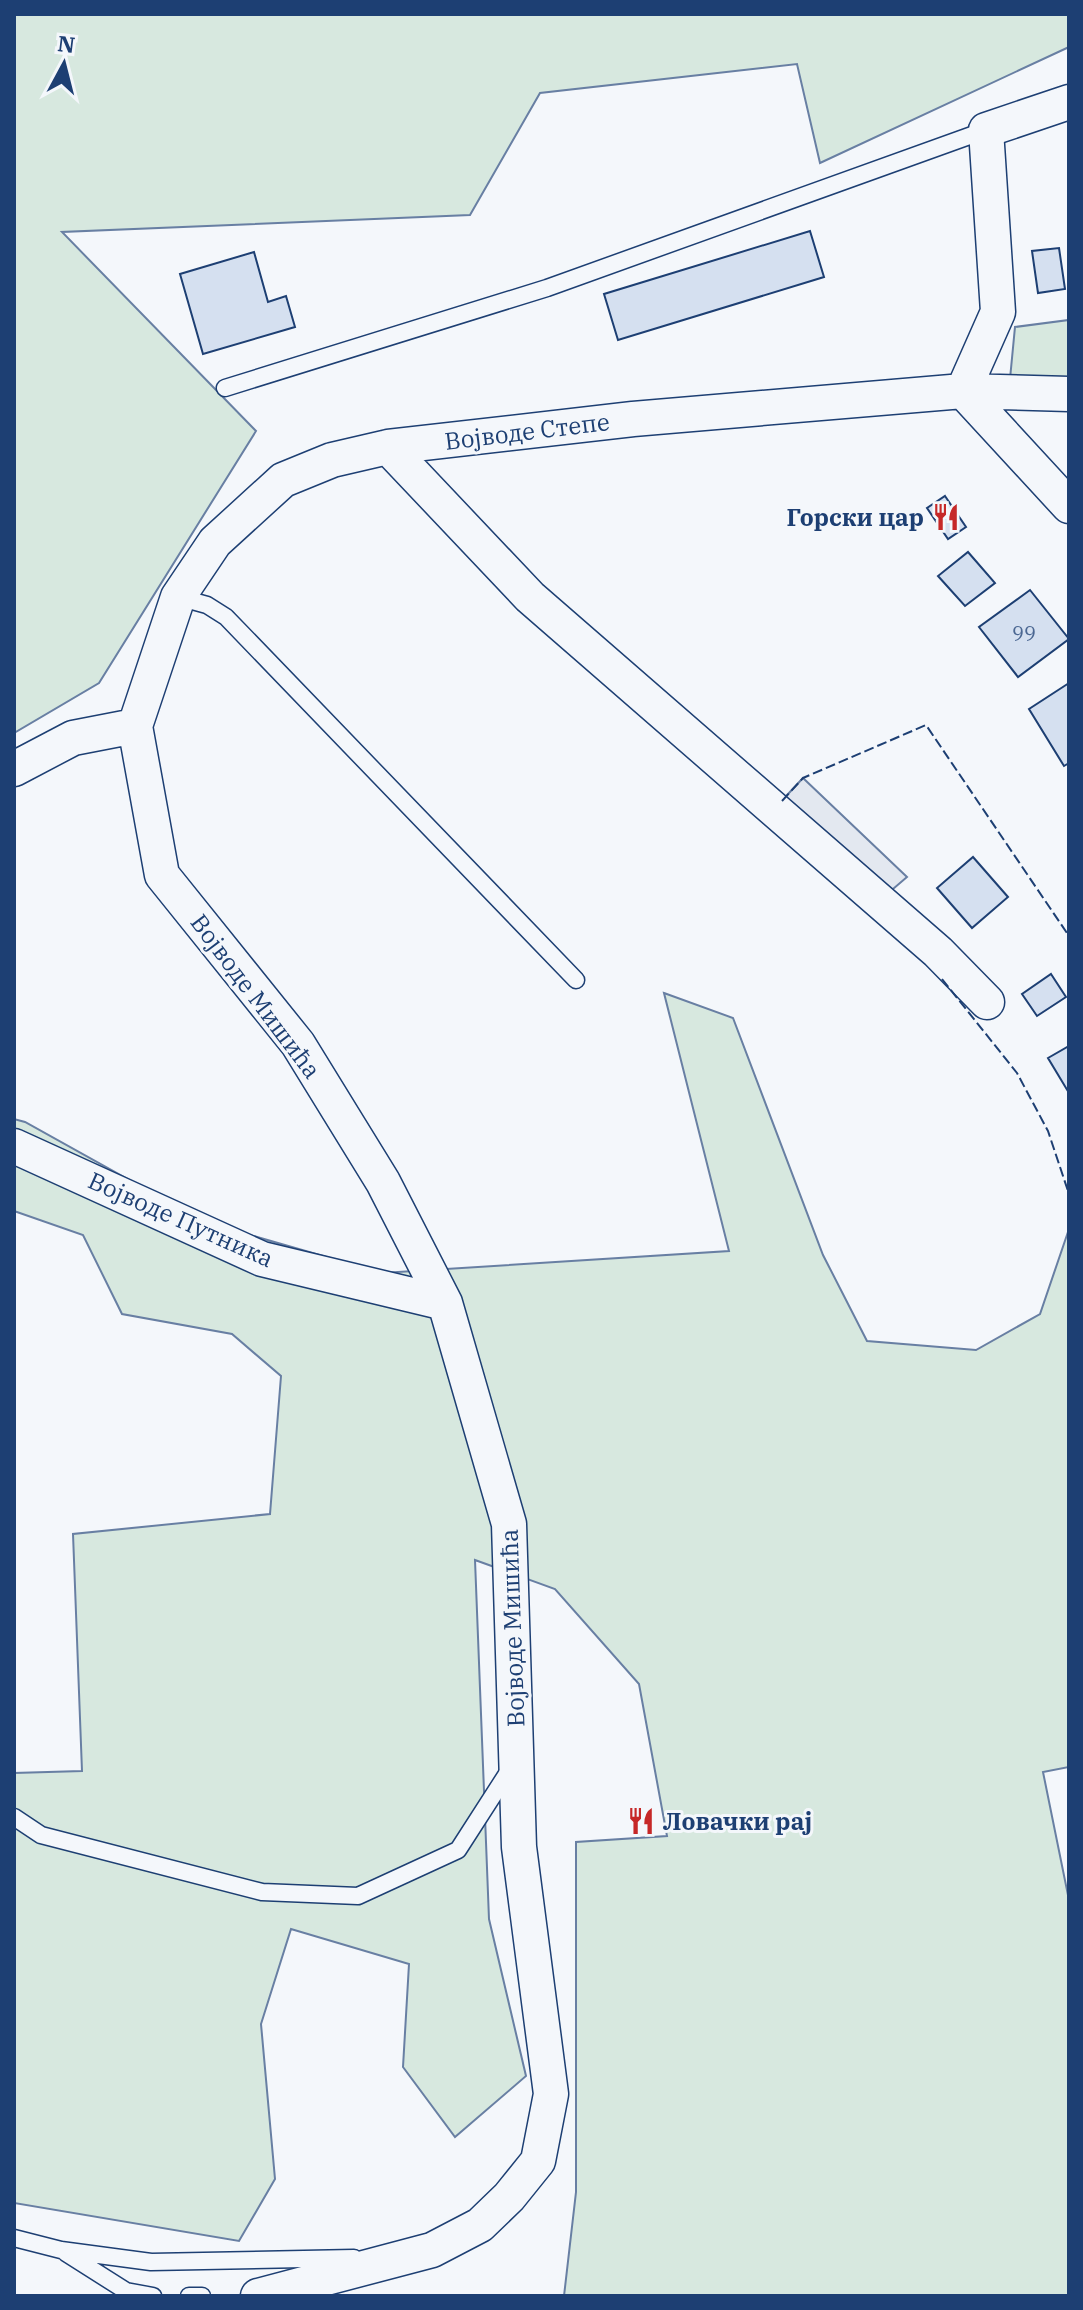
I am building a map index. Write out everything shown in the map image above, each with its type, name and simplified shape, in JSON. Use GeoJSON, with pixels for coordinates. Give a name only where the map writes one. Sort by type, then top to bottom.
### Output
{"type":"FeatureCollection","features":[{"type":"Feature","properties":{"kind":"street"},"geometry":{"type":"LineString","coordinates":[[1069,102],[986,130],[998,312],[963,391],[1069,506]]}},
{"type":"Feature","properties":{"kind":"street","name":"Војводе Степе"},"geometry":{"type":"LineString","coordinates":[[135,726],[178,597],[215,542],[283,480],[332,460],[388,447],[633,419],[963,391],[1069,394]]}},
{"type":"Feature","properties":{"kind":"street"},"geometry":{"type":"LineString","coordinates":[[388,447],[530,597],[938,952],[987,1002]]}},
{"type":"Feature","properties":{"kind":"street"},"geometry":{"type":"LineString","coordinates":[[14,769],[73,738],[135,726]]}},
{"type":"Feature","properties":{"kind":"street","name":"Војводе Мишића"},"geometry":{"type":"LineString","coordinates":[[135,726],[162,875],[298,1044],[383,1182],[445,1303],[509,1524],[519,1847],[551,2094],[538,2161],[509,2197],[480,2225],[432,2250],[258,2296]]}},
{"type":"Feature","properties":{"kind":"street","name":"Војводе Путника"},"geometry":{"type":"LineString","coordinates":[[14,1146],[262,1259],[445,1303]]}},
{"type":"Feature","properties":{"kind":"lane"},"geometry":{"type":"LineString","coordinates":[[225,388],[547,288],[986,130]]}},
{"type":"Feature","properties":{"kind":"lane"},"geometry":{"type":"LineString","coordinates":[[178,597],[207,605],[226,617],[576,980]]}},
{"type":"Feature","properties":{"kind":"lane"},"geometry":{"type":"LineString","coordinates":[[14,1817],[41,1835],[262,1892],[358,1896],[458,1850],[517,1758]]}},
{"type":"Feature","properties":{"kind":"lane"},"geometry":{"type":"LineString","coordinates":[[14,2238],[61,2250],[151,2262],[400,2258]]}},
{"type":"Feature","properties":{"kind":"lane"},"geometry":{"type":"LineString","coordinates":[[61,2250],[126,2291],[153,2296]]}},
{"type":"Feature","properties":{"kind":"lane"},"geometry":{"type":"LineString","coordinates":[[189,2296],[202,2296]]}},
{"type":"Feature","properties":{"kind":"shaded area"},"geometry":{"type":"Polygon","coordinates":[[[14,14],[1069,14],[1069,47],[820,163],[797,64],[540,93],[470,215],[62,232],[256,431],[99,683],[14,733],[14,14]]]}},
{"type":"Feature","properties":{"kind":"shaded area"},"geometry":{"type":"Polygon","coordinates":[[[1069,320],[1069,378],[1010,379],[1015,327],[1069,320]]]}},
{"type":"Feature","properties":{"kind":"shaded area"},"geometry":{"type":"Polygon","coordinates":[[[803,778],[907,877],[879,901],[774,809],[803,778]]]}},
{"type":"Feature","properties":{"kind":"shaded area"},"geometry":{"type":"Polygon","coordinates":[[[664,993],[733,1018],[823,1255],[867,1341],[976,1350],[1040,1314],[1069,1229],[1069,1767],[1043,1772],[1069,1900],[1069,2296],[564,2296],[576,2192],[576,1842],[667,1836],[639,1684],[555,1589],[475,1560],[489,1919],[526,2076],[455,2137],[403,2067],[409,1964],[291,1929],[261,2024],[275,2179],[239,2241],[14,2203],[14,1773],[82,1771],[73,1534],[270,1514],[281,1376],[232,1334],[122,1314],[83,1235],[14,1211],[14,1119],[25,1122],[205,1222],[382,1273],[729,1251],[664,993]]]}},
{"type":"Feature","properties":{"kind":"building"},"geometry":{"type":"Polygon","coordinates":[[[810,231],[824,277],[618,340],[604,294],[810,231]]]}},
{"type":"Feature","properties":{"kind":"building"},"geometry":{"type":"Polygon","coordinates":[[[1059,248],[1065,289],[1038,293],[1032,251],[1059,248]]]}},
{"type":"Feature","properties":{"kind":"building"},"geometry":{"type":"Polygon","coordinates":[[[254,252],[268,302],[286,296],[295,327],[203,354],[180,274],[254,252]]]}},
{"type":"Feature","properties":{"kind":"building","name":"Горски цар"},"geometry":{"type":"Polygon","coordinates":[[[945,496],[966,527],[948,539],[927,508],[945,496]]]}},
{"type":"Feature","properties":{"kind":"building"},"geometry":{"type":"Polygon","coordinates":[[[968,552],[995,583],[965,606],[938,576],[968,552]]]}},
{"type":"Feature","properties":{"kind":"building"},"geometry":{"type":"Polygon","coordinates":[[[1030,590],[1069,639],[1018,677],[979,627],[1030,590]]]}},
{"type":"Feature","properties":{"kind":"building"},"geometry":{"type":"Polygon","coordinates":[[[1069,683],[1069,763],[1064,766],[1029,709],[1069,683]]]}},
{"type":"Feature","properties":{"kind":"building"},"geometry":{"type":"Polygon","coordinates":[[[973,857],[1008,897],[972,928],[937,888],[973,857]]]}},
{"type":"Feature","properties":{"kind":"building"},"geometry":{"type":"Polygon","coordinates":[[[1051,974],[1066,997],[1037,1016],[1022,994],[1051,974]]]}},
{"type":"Feature","properties":{"kind":"building"},"geometry":{"type":"Polygon","coordinates":[[[1069,1046],[1069,1093],[1048,1058],[1069,1046]]]}},
{"type":"Feature","properties":{"kind":"fence"},"geometry":{"type":"LineString","coordinates":[[782,801],[803,778],[926,725],[1069,936]]}},
{"type":"Feature","properties":{"kind":"fence"},"geometry":{"type":"LineString","coordinates":[[942,979],[1017,1073],[1048,1131],[1069,1194]]}},
{"type":"Feature","properties":{"kind":"place","name":"Горски цар"},"geometry":{"type":"Point","coordinates":[946,517]}},
{"type":"Feature","properties":{"kind":"place","name":"Ловачки рај"},"geometry":{"type":"Point","coordinates":[641,1821]}}]}
